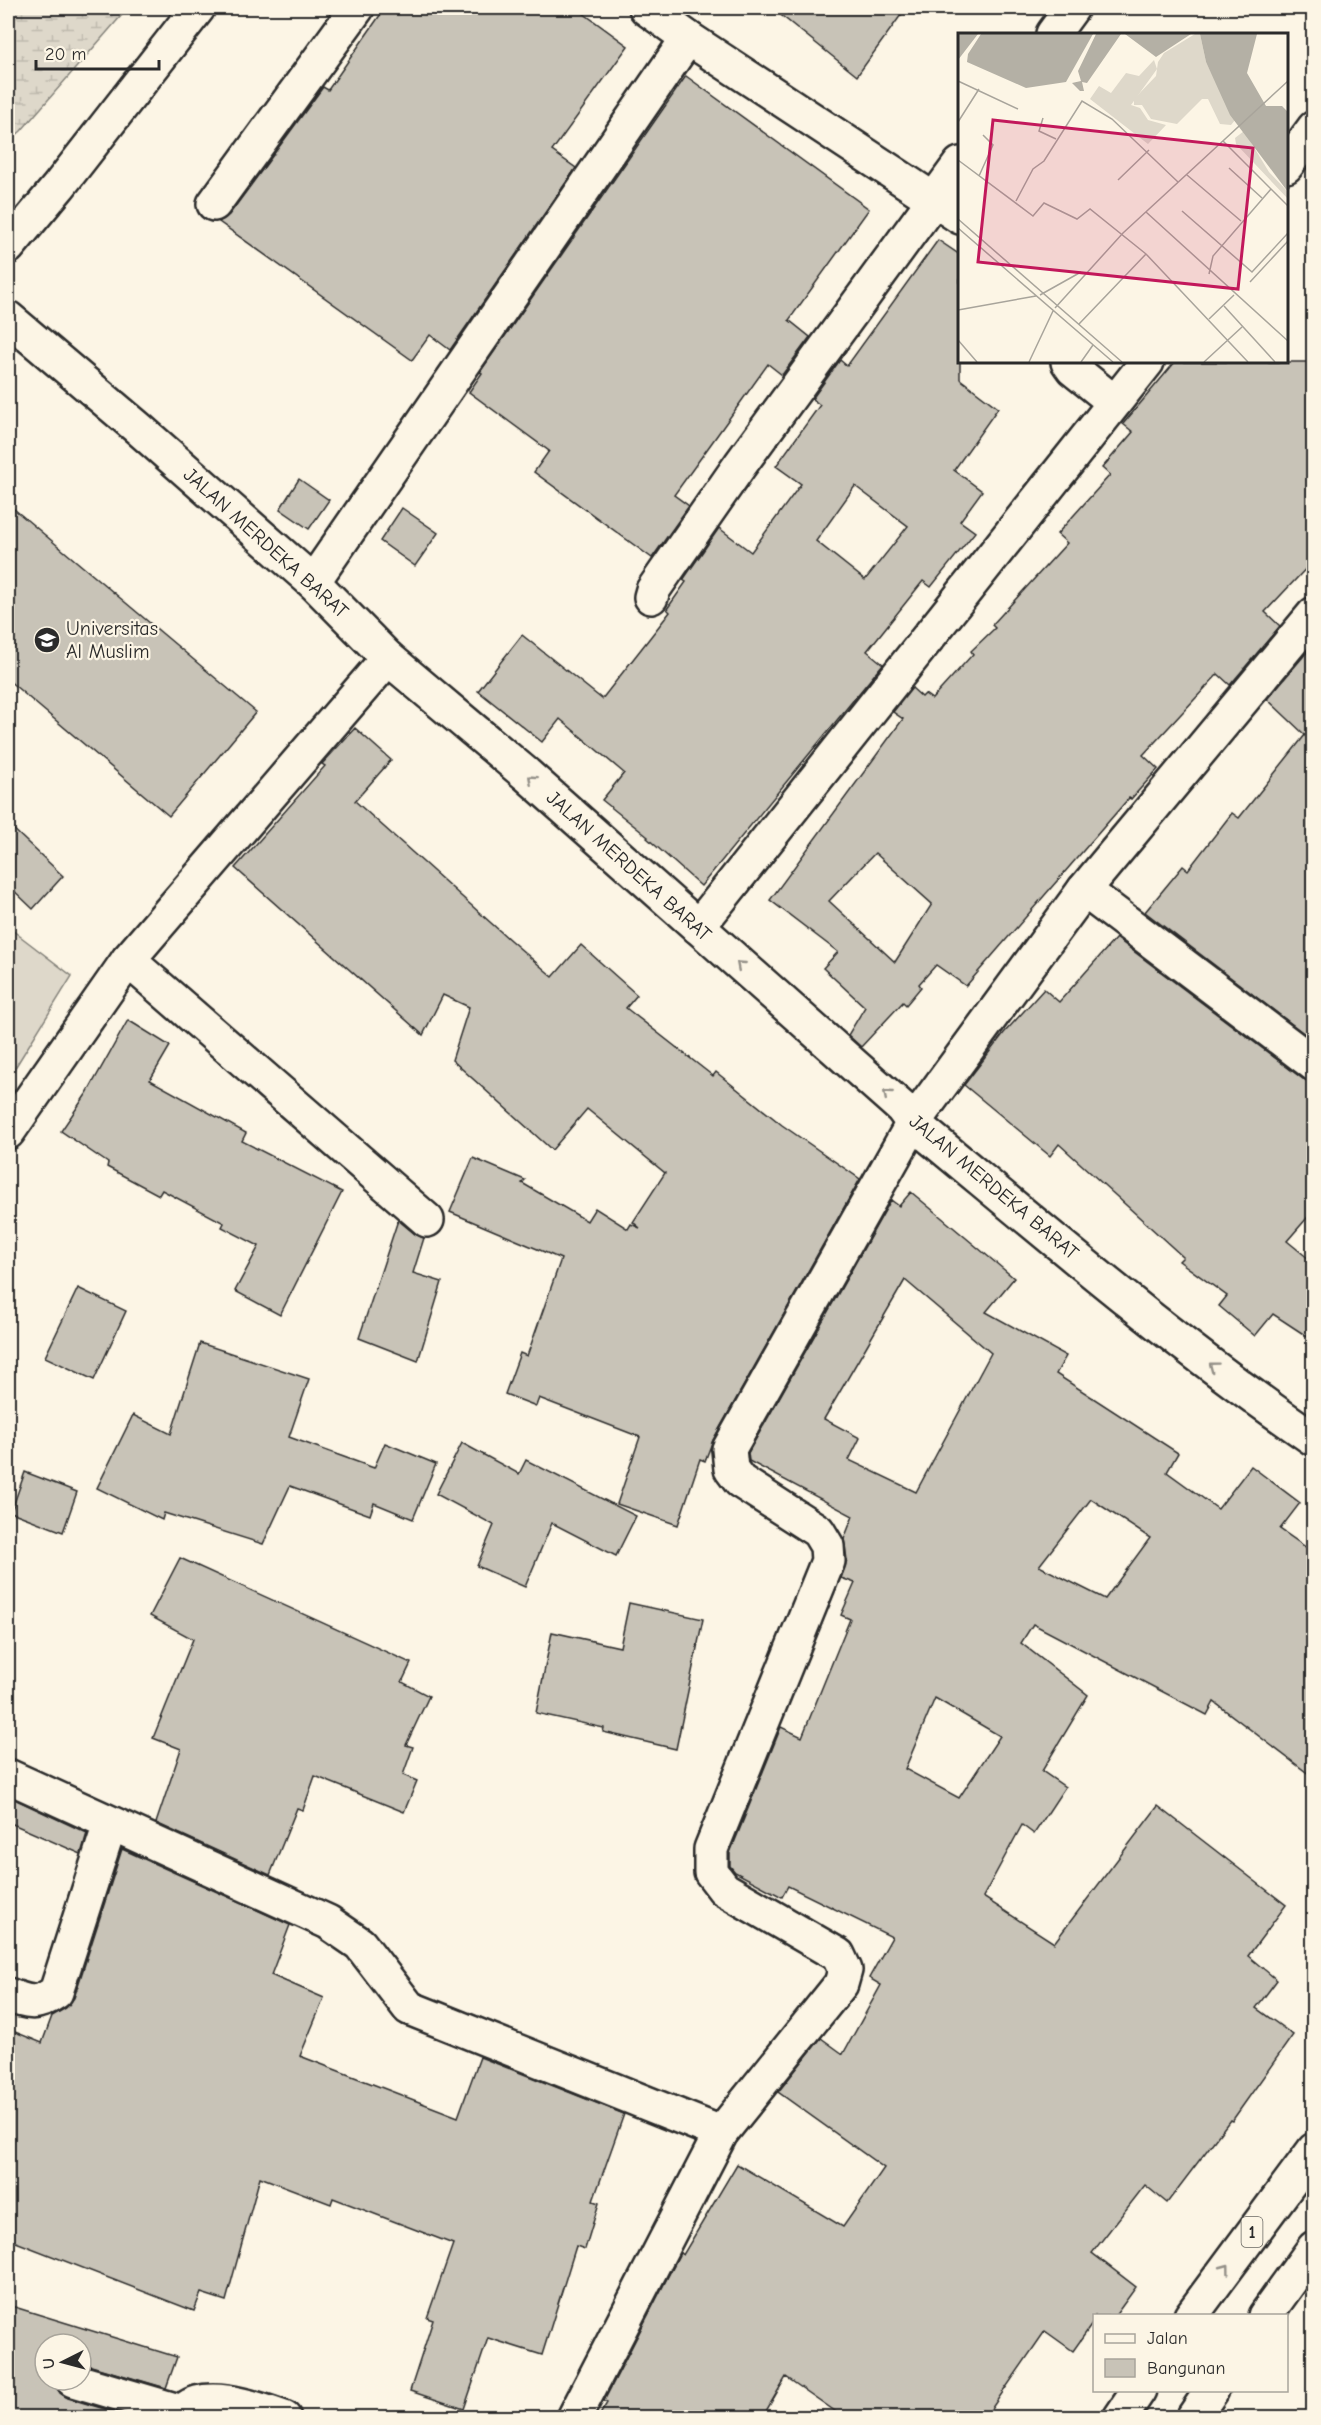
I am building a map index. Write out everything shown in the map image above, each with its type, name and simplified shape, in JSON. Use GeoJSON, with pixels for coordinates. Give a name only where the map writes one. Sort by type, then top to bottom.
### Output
{"type":"FeatureCollection","features":[{"type":"Feature","properties":{"kind":"main road"},"geometry":{"type":"LineString","coordinates":[[8,248],[198,8]]}},
{"type":"Feature","properties":{"kind":"main road"},"geometry":{"type":"LineString","coordinates":[[214,204],[357,8]]}},
{"type":"Feature","properties":{"kind":"main road"},"geometry":{"type":"LineString","coordinates":[[646,8],[947,208]]}},
{"type":"Feature","properties":{"kind":"main road"},"geometry":{"type":"LineString","coordinates":[[1054,33],[1072,8]]}},
{"type":"Feature","properties":{"kind":"main road"},"geometry":{"type":"LineString","coordinates":[[313,582],[688,38]]}},
{"type":"Feature","properties":{"kind":"main road"},"geometry":{"type":"LineString","coordinates":[[1288,165],[1314,128]]}},
{"type":"Feature","properties":{"kind":"main road"},"geometry":{"type":"LineString","coordinates":[[651,597],[653,590],[740,465],[947,208],[958,171]]}},
{"type":"Feature","properties":{"kind":"main road","name":"JALAN MERDEKA BARAT"},"geometry":{"type":"LineString","coordinates":[[8,318],[138,428],[313,582],[388,658],[526,774],[902,1108],[913,1123],[1157,1324],[1260,1402],[1314,1439]]}},
{"type":"Feature","properties":{"kind":"main road"},"geometry":{"type":"LineString","coordinates":[[1069,363],[1114,402]]}},
{"type":"Feature","properties":{"kind":"main road"},"geometry":{"type":"LineString","coordinates":[[698,927],[1146,363]]}},
{"type":"Feature","properties":{"kind":"main road"},"geometry":{"type":"LineString","coordinates":[[574,2418],[721,2133],[841,1984],[845,1970],[838,1955],[724,1889],[711,1872],[711,1849],[828,1561],[827,1546],[818,1531],[740,1481],[731,1469],[729,1449],[913,1123],[1084,890],[1314,614]]}},
{"type":"Feature","properties":{"kind":"main road"},"geometry":{"type":"LineString","coordinates":[[8,1132],[128,960],[388,658]]}},
{"type":"Feature","properties":{"kind":"main road"},"geometry":{"type":"LineString","coordinates":[[1084,890],[1314,1064]]}},
{"type":"Feature","properties":{"kind":"main road"},"geometry":{"type":"LineString","coordinates":[[128,960],[427,1220]]}},
{"type":"Feature","properties":{"kind":"main road","name":"JALAN MERDEKA BARAT"},"geometry":{"type":"LineString","coordinates":[[1260,1402],[1314,1462]]}},
{"type":"Feature","properties":{"kind":"main road"},"geometry":{"type":"LineString","coordinates":[[8,1776],[327,1922],[360,1944],[409,2008],[721,2133]]}},
{"type":"Feature","properties":{"kind":"main road"},"geometry":{"type":"LineString","coordinates":[[8,1995],[25,2001],[43,2001],[57,1992],[110,1824]]}},
{"type":"Feature","properties":{"kind":"main road","name":"1"},"geometry":{"type":"LineString","coordinates":[[1192,2314],[1314,2150]]}},
{"type":"Feature","properties":{"kind":"main road"},"geometry":{"type":"LineString","coordinates":[[1266,2314],[1314,2248]]}},
{"type":"Feature","properties":{"kind":"main road"},"geometry":{"type":"LineString","coordinates":[[93,2386],[181,2415],[204,2402],[223,2400],[240,2403],[284,2418]]}},
{"type":"Feature","properties":{"kind":"main road"},"geometry":{"type":"LineString","coordinates":[[1120,2418],[1138,2392]]}},
{"type":"Feature","properties":{"kind":"main road"},"geometry":{"type":"LineString","coordinates":[[1193,2418],[1211,2392]]}},
{"type":"Feature","properties":{"kind":"green space"},"geometry":{"type":"Polygon","coordinates":[[[8,8],[128,8],[21,131],[8,142],[8,8]]]}},
{"type":"Feature","properties":{"kind":"green space"},"geometry":{"type":"Polygon","coordinates":[[[8,927],[72,976],[8,1079],[8,927]]]}},
{"type":"Feature","properties":{"kind":"building"},"geometry":{"type":"Polygon","coordinates":[[[385,8],[576,8],[628,46],[552,151],[576,168],[450,350],[430,335],[412,360],[219,222],[229,215],[323,87],[328,90],[385,8]]]}},
{"type":"Feature","properties":{"kind":"building"},"geometry":{"type":"Polygon","coordinates":[[[772,8],[906,8],[857,76],[772,8]]]}},
{"type":"Feature","properties":{"kind":"building"},"geometry":{"type":"Polygon","coordinates":[[[686,76],[869,209],[789,320],[810,337],[782,375],[768,364],[674,495],[689,506],[652,558],[534,472],[549,451],[469,392],[482,373],[480,372],[686,76]]]}},
{"type":"Feature","properties":{"kind":"building"},"geometry":{"type":"Polygon","coordinates":[[[938,240],[958,254],[960,379],[998,408],[954,470],[982,491],[960,521],[975,532],[931,587],[923,581],[867,651],[883,664],[701,886],[648,837],[602,800],[624,773],[560,719],[542,742],[478,691],[522,635],[602,699],[670,612],[667,609],[686,582],[683,580],[719,528],[751,552],[801,484],[776,466],[820,405],[812,399],[840,360],[847,366],[938,240]],[[855,486],[816,541],[865,580],[908,526],[855,486]]]}},
{"type":"Feature","properties":{"kind":"building"},"geometry":{"type":"Polygon","coordinates":[[[1314,362],[1314,560],[1265,612],[1280,626],[1230,685],[1218,674],[1143,755],[1158,769],[1131,799],[1129,798],[966,986],[936,965],[919,984],[921,987],[906,1005],[903,1002],[861,1047],[848,1035],[865,1007],[823,968],[838,952],[770,900],[903,719],[893,712],[912,688],[922,697],[925,694],[932,699],[973,654],[971,651],[995,628],[992,625],[1067,543],[1057,534],[1110,475],[1102,468],[1133,432],[1123,424],[1174,363],[1314,362]],[[875,853],[829,901],[895,962],[932,904],[875,853]]]}},
{"type":"Feature","properties":{"kind":"building"},"geometry":{"type":"Polygon","coordinates":[[[299,479],[329,500],[309,529],[280,509],[299,479]]]}},
{"type":"Feature","properties":{"kind":"building"},"geometry":{"type":"Polygon","coordinates":[[[8,504],[256,712],[169,816],[8,680],[8,504]]]}},
{"type":"Feature","properties":{"kind":"building"},"geometry":{"type":"Polygon","coordinates":[[[402,508],[438,533],[415,566],[380,541],[402,508]]]}},
{"type":"Feature","properties":{"kind":"building"},"geometry":{"type":"Polygon","coordinates":[[[1308,651],[1314,656],[1314,1034],[1310,1038],[1145,912],[1183,866],[1188,870],[1232,813],[1239,818],[1305,735],[1267,699],[1308,651]]]}},
{"type":"Feature","properties":{"kind":"building"},"geometry":{"type":"Polygon","coordinates":[[[355,728],[391,760],[355,801],[510,940],[553,977],[581,945],[637,995],[626,1008],[713,1076],[716,1072],[782,1125],[860,1179],[713,1440],[705,1461],[700,1459],[678,1525],[617,1504],[640,1437],[539,1398],[536,1406],[505,1394],[520,1353],[527,1356],[561,1259],[450,1212],[473,1158],[525,1180],[522,1183],[587,1221],[595,1208],[628,1229],[631,1224],[640,1228],[633,1222],[665,1173],[587,1109],[552,1150],[452,1060],[469,1007],[443,995],[423,1035],[235,868],[325,766],[322,764],[355,728]]]}},
{"type":"Feature","properties":{"kind":"building"},"geometry":{"type":"Polygon","coordinates":[[[8,824],[63,876],[33,909],[8,885],[8,824]]]}},
{"type":"Feature","properties":{"kind":"building"},"geometry":{"type":"Polygon","coordinates":[[[1116,938],[1303,1079],[1314,1082],[1314,1210],[1287,1241],[1314,1263],[1314,1341],[1273,1314],[1255,1336],[1219,1306],[1227,1296],[1179,1261],[1183,1257],[1059,1144],[1050,1156],[964,1085],[1004,1033],[1044,989],[1059,1002],[1116,938]]]}},
{"type":"Feature","properties":{"kind":"building"},"geometry":{"type":"Polygon","coordinates":[[[128,1020],[170,1046],[150,1080],[246,1133],[242,1141],[342,1192],[280,1315],[235,1291],[259,1246],[222,1227],[224,1223],[162,1190],[159,1195],[107,1167],[108,1163],[61,1131],[87,1093],[128,1020]]]}},
{"type":"Feature","properties":{"kind":"building"},"geometry":{"type":"Polygon","coordinates":[[[911,1192],[1014,1278],[986,1312],[1066,1356],[1056,1374],[1178,1453],[1167,1472],[1218,1509],[1251,1466],[1300,1503],[1280,1529],[1314,1553],[1314,1778],[1214,1702],[1207,1715],[1033,1624],[1021,1643],[1088,1695],[1042,1771],[1065,1787],[1034,1834],[1022,1825],[983,1897],[1054,1943],[1158,1806],[1286,1905],[1248,1956],[1277,1980],[1256,2008],[1293,2035],[1232,2121],[1230,2120],[1167,2203],[1145,2185],[1092,2253],[1136,2287],[1116,2314],[1093,2314],[1093,2323],[1073,2351],[1045,2331],[985,2418],[845,2418],[786,2377],[762,2418],[598,2418],[607,2403],[604,2401],[680,2253],[683,2255],[737,2164],[843,2227],[884,2168],[778,2092],[821,2038],[843,2054],[881,1985],[869,1978],[892,1937],[788,1886],[782,1897],[735,1872],[730,1866],[730,1853],[781,1727],[802,1737],[850,1619],[841,1615],[855,1583],[841,1578],[847,1560],[844,1539],[853,1516],[749,1461],[748,1453],[891,1200],[899,1206],[911,1192]],[[905,1280],[824,1419],[860,1438],[849,1460],[916,1492],[991,1353],[905,1280]],[[1091,1499],[1039,1566],[1105,1599],[1150,1538],[1091,1499]],[[935,1698],[905,1769],[959,1798],[1000,1736],[935,1698]]]}},
{"type":"Feature","properties":{"kind":"building"},"geometry":{"type":"Polygon","coordinates":[[[398,1220],[415,1234],[424,1238],[413,1273],[442,1282],[418,1361],[359,1338],[398,1220]]]}},
{"type":"Feature","properties":{"kind":"building"},"geometry":{"type":"Polygon","coordinates":[[[78,1288],[126,1311],[94,1380],[45,1357],[78,1288]]]}},
{"type":"Feature","properties":{"kind":"building"},"geometry":{"type":"Polygon","coordinates":[[[200,1343],[309,1379],[289,1437],[374,1468],[385,1443],[436,1464],[413,1519],[374,1503],[370,1515],[290,1486],[263,1544],[164,1513],[162,1520],[97,1488],[133,1415],[171,1434],[200,1343]]]}},
{"type":"Feature","properties":{"kind":"building"},"geometry":{"type":"Polygon","coordinates":[[[462,1443],[519,1474],[526,1460],[636,1516],[616,1556],[552,1523],[525,1587],[477,1566],[494,1525],[436,1494],[462,1443]]]}},
{"type":"Feature","properties":{"kind":"building"},"geometry":{"type":"Polygon","coordinates":[[[25,1472],[77,1492],[63,1532],[11,1512],[25,1472]]]}},
{"type":"Feature","properties":{"kind":"building"},"geometry":{"type":"Polygon","coordinates":[[[180,1558],[411,1663],[402,1682],[429,1696],[406,1745],[413,1747],[403,1775],[417,1781],[404,1812],[315,1776],[303,1810],[297,1808],[270,1875],[156,1823],[181,1749],[153,1738],[193,1639],[150,1616],[180,1558]]]}},
{"type":"Feature","properties":{"kind":"building"},"geometry":{"type":"Polygon","coordinates":[[[629,1603],[703,1619],[676,1749],[603,1732],[604,1728],[536,1713],[552,1632],[620,1647],[629,1603]]]}},
{"type":"Feature","properties":{"kind":"building"},"geometry":{"type":"Polygon","coordinates":[[[8,1796],[87,1833],[81,1854],[8,1822],[8,1796]]]}},
{"type":"Feature","properties":{"kind":"building"},"geometry":{"type":"Polygon","coordinates":[[[122,1849],[290,1925],[271,1975],[324,1998],[300,2056],[458,2117],[480,2057],[624,2114],[593,2201],[599,2203],[585,2249],[576,2246],[542,2355],[488,2338],[464,2409],[410,2391],[433,2320],[427,2318],[453,2244],[333,2198],[331,2204],[260,2177],[226,2301],[201,2293],[194,2311],[8,2239],[8,2029],[42,2043],[52,2016],[66,2008],[74,1998],[122,1849]]]}},
{"type":"Feature","properties":{"kind":"building"},"geometry":{"type":"Polygon","coordinates":[[[8,2305],[177,2357],[166,2388],[93,2367],[93,2332],[33,2332],[33,2392],[60,2392],[68,2398],[134,2418],[8,2418],[8,2305]]]}},
{"type":"Feature","properties":{"kind":"place","name":"Universitas Al Muslim"},"geometry":{"type":"Point","coordinates":[47,640]}}]}
